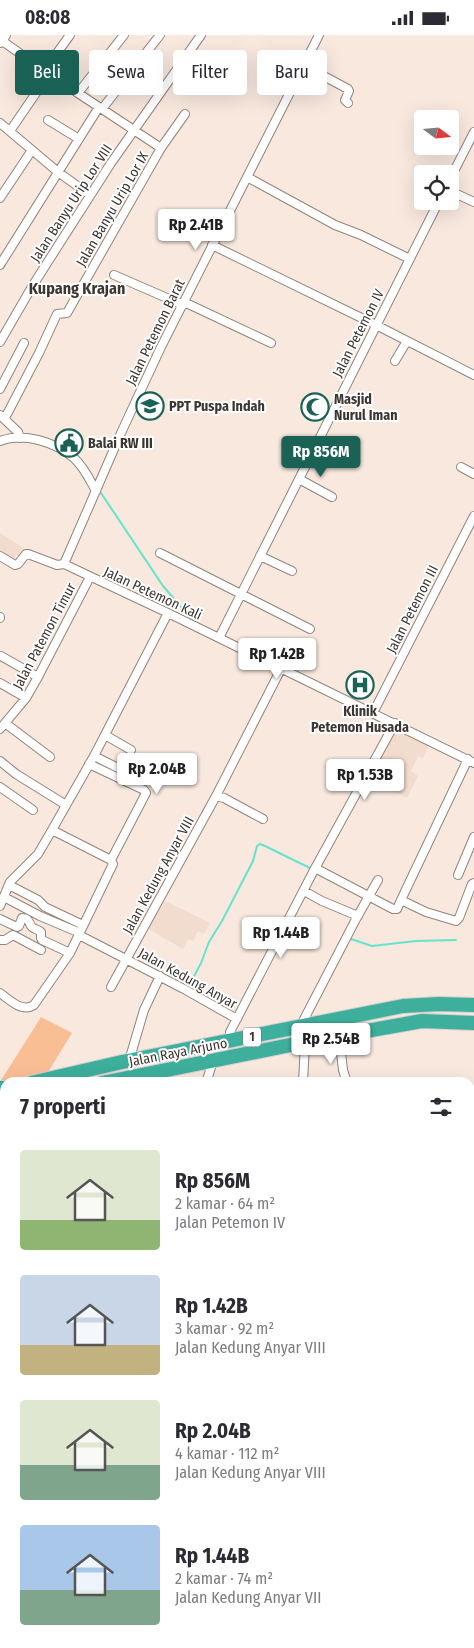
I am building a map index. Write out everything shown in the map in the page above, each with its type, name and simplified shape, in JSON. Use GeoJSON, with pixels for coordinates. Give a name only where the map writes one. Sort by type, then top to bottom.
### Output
{"type":"FeatureCollection","features":[{"type":"Feature","properties":{"kind":"highway","name":"Jalan Raya Arjuno"},"geometry":{"type":"LineString","coordinates":[[58,1077],[129,1061],[403,1007],[439,1004],[474,1005]]}},
{"type":"Feature","properties":{"kind":"highway","name":"Jalan Raya Arjuno"},"geometry":{"type":"LineString","coordinates":[[127,1077],[305,1041],[422,1021],[474,1023]]}},
{"type":"Feature","properties":{"kind":"highway"},"geometry":{"type":"LineString","coordinates":[[129,1061],[132,1068],[138,1074]]}},
{"type":"Feature","properties":{"kind":"highway"},"geometry":{"type":"LineString","coordinates":[[121,1077],[129,1061]]}},
{"type":"Feature","properties":{"kind":"street"},"geometry":{"type":"LineString","coordinates":[[60,50],[70,35]]}},
{"type":"Feature","properties":{"kind":"street"},"geometry":{"type":"LineString","coordinates":[[79,92],[124,35]]}},
{"type":"Feature","properties":{"kind":"street"},"geometry":{"type":"LineString","coordinates":[[0,265],[100,108],[160,35]]}},
{"type":"Feature","properties":{"kind":"street","name":"Jalan Banyu Urip Lor VIII"},"geometry":{"type":"LineString","coordinates":[[0,342],[33,285],[90,195],[201,35]]}},
{"type":"Feature","properties":{"kind":"street","name":"Jalan Petemon Barat"},"geometry":{"type":"LineString","coordinates":[[312,50],[319,35]]}},
{"type":"Feature","properties":{"kind":"street"},"geometry":{"type":"LineString","coordinates":[[2,39],[17,50]]}},
{"type":"Feature","properties":{"kind":"street"},"geometry":{"type":"LineString","coordinates":[[327,78],[350,90],[344,100],[348,103]]}},
{"type":"Feature","properties":{"kind":"street"},"geometry":{"type":"LineString","coordinates":[[79,94],[161,148]]}},
{"type":"Feature","properties":{"kind":"street"},"geometry":{"type":"LineString","coordinates":[[10,131],[32,95]]}},
{"type":"Feature","properties":{"kind":"street","name":"Jalan Petemon Barat"},"geometry":{"type":"LineString","coordinates":[[64,564],[121,433],[212,245],[289,95]]}},
{"type":"Feature","properties":{"kind":"street","name":"Jalan Banyu Urip Lor IX"},"geometry":{"type":"LineString","coordinates":[[3,416],[39,353],[57,314],[67,313],[161,148],[186,114]]}},
{"type":"Feature","properties":{"kind":"street"},"geometry":{"type":"LineString","coordinates":[[48,120],[79,139]]}},
{"type":"Feature","properties":{"kind":"street"},"geometry":{"type":"LineString","coordinates":[[0,123],[58,172],[90,195]]}},
{"type":"Feature","properties":{"kind":"street"},"geometry":{"type":"LineString","coordinates":[[457,165],[474,132]]}},
{"type":"Feature","properties":{"kind":"street"},"geometry":{"type":"LineString","coordinates":[[0,198],[32,150]]}},
{"type":"Feature","properties":{"kind":"street"},"geometry":{"type":"LineString","coordinates":[[247,177],[335,225],[410,259]]}},
{"type":"Feature","properties":{"kind":"street"},"geometry":{"type":"LineString","coordinates":[[459,195],[474,202]]}},
{"type":"Feature","properties":{"kind":"street","name":"Jalan Petemon IV"},"geometry":{"type":"LineString","coordinates":[[220,636],[434,210]]}},
{"type":"Feature","properties":{"kind":"street"},"geometry":{"type":"LineString","coordinates":[[212,245],[474,375]]}},
{"type":"Feature","properties":{"kind":"street"},"geometry":{"type":"LineString","coordinates":[[114,275],[184,303],[270,343]]}},
{"type":"Feature","properties":{"kind":"street"},"geometry":{"type":"LineString","coordinates":[[395,361],[407,341]]}},
{"type":"Feature","properties":{"kind":"street"},"geometry":{"type":"LineString","coordinates":[[0,389],[24,343]]}},
{"type":"Feature","properties":{"kind":"street"},"geometry":{"type":"LineString","coordinates":[[3,416],[20,435]]}},
{"type":"Feature","properties":{"kind":"street"},"geometry":{"type":"LineString","coordinates":[[0,441],[20,435],[53,445],[74,458],[85,471],[96,490]]}},
{"type":"Feature","properties":{"kind":"street"},"geometry":{"type":"LineString","coordinates":[[460,467],[474,474]]}},
{"type":"Feature","properties":{"kind":"street"},"geometry":{"type":"LineString","coordinates":[[299,479],[332,497]]}},
{"type":"Feature","properties":{"kind":"street","name":"Jalan Petemon III"},"geometry":{"type":"LineString","coordinates":[[374,710],[474,516]]}},
{"type":"Feature","properties":{"kind":"street"},"geometry":{"type":"LineString","coordinates":[[160,553],[310,629]]}},
{"type":"Feature","properties":{"kind":"street","name":"Jalan Petemon Kali"},"geometry":{"type":"LineString","coordinates":[[0,556],[14,565],[18,564],[28,554],[57,565],[64,564],[220,636],[281,669],[374,710],[395,723],[471,761]]}},
{"type":"Feature","properties":{"kind":"street"},"geometry":{"type":"LineString","coordinates":[[260,556],[292,571]]}},
{"type":"Feature","properties":{"kind":"street","name":"Jalan Patemon Timur"},"geometry":{"type":"LineString","coordinates":[[2,726],[26,697],[38,677],[90,577]]}},
{"type":"Feature","properties":{"kind":"street"},"geometry":{"type":"LineString","coordinates":[[0,906],[16,874],[38,854],[52,830],[94,756],[168,613]]}},
{"type":"Feature","properties":{"kind":"street"},"geometry":{"type":"LineString","coordinates":[[1,656],[38,677]]}},
{"type":"Feature","properties":{"kind":"street","name":"Jalan Kedung Anyar VIII"},"geometry":{"type":"LineString","coordinates":[[112,987],[216,796],[281,669]]}},
{"type":"Feature","properties":{"kind":"street"},"geometry":{"type":"LineString","coordinates":[[0,683],[26,697]]}},
{"type":"Feature","properties":{"kind":"street"},"geometry":{"type":"LineString","coordinates":[[230,1042],[230,1032],[395,723]]}},
{"type":"Feature","properties":{"kind":"street"},"geometry":{"type":"LineString","coordinates":[[2,726],[50,757]]}},
{"type":"Feature","properties":{"kind":"street"},"geometry":{"type":"LineString","coordinates":[[105,735],[130,750]]}},
{"type":"Feature","properties":{"kind":"street"},"geometry":{"type":"LineString","coordinates":[[94,756],[118,768],[124,764],[143,773],[145,773],[150,765],[159,769]]}},
{"type":"Feature","properties":{"kind":"street"},"geometry":{"type":"LineString","coordinates":[[0,761],[16,774],[66,805]]}},
{"type":"Feature","properties":{"kind":"street"},"geometry":{"type":"LineString","coordinates":[[315,870],[395,909],[471,761]]}},
{"type":"Feature","properties":{"kind":"street"},"geometry":{"type":"LineString","coordinates":[[0,993],[21,1007],[30,1008],[38,1000],[70,953],[113,864],[111,860],[146,793],[144,790],[89,764]]}},
{"type":"Feature","properties":{"kind":"street"},"geometry":{"type":"LineString","coordinates":[[0,787],[33,810]]}},
{"type":"Feature","properties":{"kind":"street"},"geometry":{"type":"LineString","coordinates":[[216,796],[224,798],[263,819]]}},
{"type":"Feature","properties":{"kind":"street"},"geometry":{"type":"LineString","coordinates":[[52,830],[111,860]]}},
{"type":"Feature","properties":{"kind":"street"},"geometry":{"type":"LineString","coordinates":[[458,875],[474,837]]}},
{"type":"Feature","properties":{"kind":"street"},"geometry":{"type":"LineString","coordinates":[[300,1027],[378,880]]}},
{"type":"Feature","properties":{"kind":"street"},"geometry":{"type":"LineString","coordinates":[[401,900],[426,912],[456,921],[474,883]]}},
{"type":"Feature","properties":{"kind":"street"},"geometry":{"type":"LineString","coordinates":[[9,885],[38,900],[45,907],[81,931]]}},
{"type":"Feature","properties":{"kind":"street"},"geometry":{"type":"LineString","coordinates":[[304,891],[322,901],[358,915]]}},
{"type":"Feature","properties":{"kind":"street"},"geometry":{"type":"LineString","coordinates":[[4,897],[40,916],[81,931]]}},
{"type":"Feature","properties":{"kind":"street"},"geometry":{"type":"LineString","coordinates":[[0,919],[18,927],[22,918],[26,918],[32,927],[41,932],[42,940],[70,953]]}},
{"type":"Feature","properties":{"kind":"street","name":"Jalan Kedung Anyar"},"geometry":{"type":"LineString","coordinates":[[81,931],[126,959],[237,1019]]}},
{"type":"Feature","properties":{"kind":"street"},"geometry":{"type":"LineString","coordinates":[[0,940],[5,940],[13,935],[41,950]]}},
{"type":"Feature","properties":{"kind":"street"},"geometry":{"type":"LineString","coordinates":[[129,1061],[144,1010],[160,977]]}},
{"type":"Feature","properties":{"kind":"street"},"geometry":{"type":"LineString","coordinates":[[339,1035],[346,1077]]}},
{"type":"Feature","properties":{"kind":"street"},"geometry":{"type":"LineString","coordinates":[[303,1077],[305,1041]]}},
{"type":"Feature","properties":{"kind":"street"},"geometry":{"type":"LineString","coordinates":[[208,1077],[213,1061]]}},
{"type":"Feature","properties":{"kind":"shaded area"},"geometry":{"type":"Polygon","coordinates":[[[0,533],[27,550],[22,558],[16,555],[12,562],[0,555],[0,533]]]}},
{"type":"Feature","properties":{"kind":"shaded area"},"geometry":{"type":"Polygon","coordinates":[[[394,727],[429,745],[423,758],[418,756],[411,771],[418,776],[407,798],[367,778],[394,727]]]}},
{"type":"Feature","properties":{"kind":"shaded area"},"geometry":{"type":"Polygon","coordinates":[[[165,901],[210,923],[204,934],[198,931],[193,941],[188,939],[183,949],[148,929],[165,901]]]}},
{"type":"Feature","properties":{"kind":"shaded area"},"geometry":{"type":"Polygon","coordinates":[[[41,1017],[72,1033],[48,1072],[24,1077],[3,1077],[41,1017]]]}},
{"type":"Feature","properties":{"kind":"waterway"},"geometry":{"type":"LineString","coordinates":[[99,490],[163,586],[195,623]]}},
{"type":"Feature","properties":{"kind":"waterway"},"geometry":{"type":"LineString","coordinates":[[415,730],[447,746]]}},
{"type":"Feature","properties":{"kind":"waterway"},"geometry":{"type":"LineString","coordinates":[[188,988],[209,942],[253,861],[257,846],[260,844],[265,846],[312,869]]}},
{"type":"Feature","properties":{"kind":"waterway"},"geometry":{"type":"LineString","coordinates":[[348,938],[372,946],[416,941],[456,940]]}},
{"type":"Feature","properties":{"kind":"place","name":"PPT Puspa Indah"},"geometry":{"type":"Point","coordinates":[150,406]}},
{"type":"Feature","properties":{"kind":"place","name":"Masjid Nurul Iman"},"geometry":{"type":"Point","coordinates":[315,407]}},
{"type":"Feature","properties":{"kind":"place","name":"Balai RW III"},"geometry":{"type":"Point","coordinates":[69,443]}},
{"type":"Feature","properties":{"kind":"place","name":"Klinik Petemon Husada"},"geometry":{"type":"Point","coordinates":[360,685]}},
{"type":"Feature","properties":{"kind":"district","name":"Kupang Krajan"},"geometry":{"type":"Point","coordinates":[77,288]}}]}
